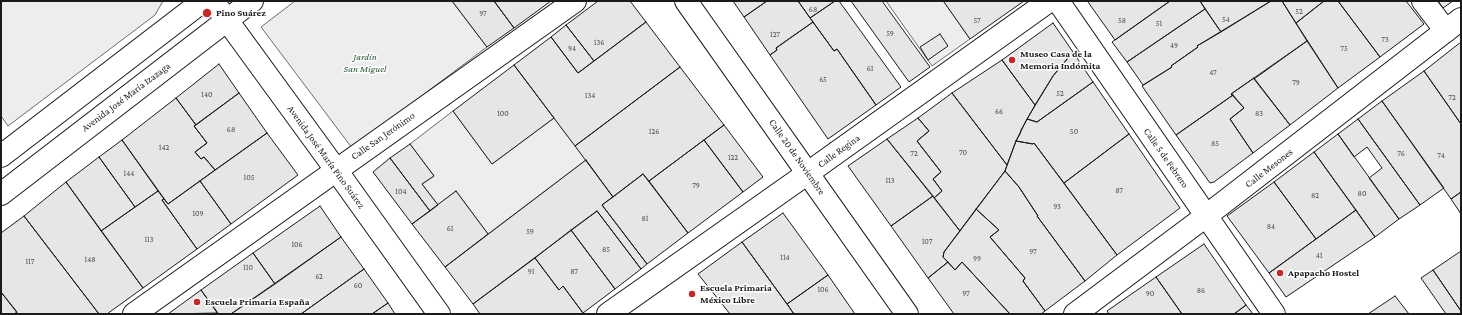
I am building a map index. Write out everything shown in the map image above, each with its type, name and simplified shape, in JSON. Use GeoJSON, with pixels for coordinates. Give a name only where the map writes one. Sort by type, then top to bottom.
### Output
{"type":"FeatureCollection","features":[{"type":"Feature","properties":{"kind":"street"},"geometry":{"type":"LineString","coordinates":[[1,156],[203,1]]}},
{"type":"Feature","properties":{"kind":"street","name":"Avenida José María Pino Suárez"},"geometry":{"type":"LineString","coordinates":[[213,1],[439,314]]}},
{"type":"Feature","properties":{"kind":"street","name":"Avenida José María Izazaga"},"geometry":{"type":"LineString","coordinates":[[1,194],[252,1]]}},
{"type":"Feature","properties":{"kind":"street","name":"Calle San Jerónimo"},"geometry":{"type":"LineString","coordinates":[[134,314],[575,1]]}},
{"type":"Feature","properties":{"kind":"street","name":"Calle 20 de Noviembre"},"geometry":{"type":"LineString","coordinates":[[686,1],[907,314]]}},
{"type":"Feature","properties":{"kind":"street","name":"Calle Regina"},"geometry":{"type":"LineString","coordinates":[[608,314],[1049,1]]}},
{"type":"Feature","properties":{"kind":"street","name":"Calle 5 de Febrero"},"geometry":{"type":"LineString","coordinates":[[1058,1],[1274,314]]}},
{"type":"Feature","properties":{"kind":"street"},"geometry":{"type":"LineString","coordinates":[[1423,1],[1454,25]]}},
{"type":"Feature","properties":{"kind":"street","name":"Calle Mesones"},"geometry":{"type":"LineString","coordinates":[[1075,314],[1206,216],[1454,25]]}},
{"type":"Feature","properties":{"kind":"shaded area"},"geometry":{"type":"Polygon","coordinates":[[[1,1],[163,1],[155,15],[8,126],[1,116],[1,1]]]}},
{"type":"Feature","properties":{"kind":"shaded area","name":"Jardín San Miguel"},"geometry":{"type":"Polygon","coordinates":[[[295,1],[452,1],[487,47],[352,148],[261,27],[295,1]]]}},
{"type":"Feature","properties":{"kind":"shaded area"},"geometry":{"type":"Polygon","coordinates":[[[886,1],[945,1],[944,2],[970,39],[932,66],[886,1]]]}},
{"type":"Feature","properties":{"kind":"shaded area"},"geometry":{"type":"Polygon","coordinates":[[[453,111],[492,164],[554,118],[586,160],[488,234],[456,191],[438,205],[422,184],[434,176],[410,144],[453,111]]]}},
{"type":"Feature","properties":{"kind":"building"},"geometry":{"type":"Polygon","coordinates":[[[452,1],[494,1],[514,28],[487,47],[452,1]]]}},
{"type":"Feature","properties":{"kind":"building"},"geometry":{"type":"Polygon","coordinates":[[[494,1],[551,1],[514,28],[494,1]]]}},
{"type":"Feature","properties":{"kind":"building"},"geometry":{"type":"Polygon","coordinates":[[[598,1],[630,1],[646,22],[594,61],[566,25],[598,1]]]}},
{"type":"Feature","properties":{"kind":"building"},"geometry":{"type":"Polygon","coordinates":[[[733,1],[767,1],[744,17],[733,1]]]}},
{"type":"Feature","properties":{"kind":"building"},"geometry":{"type":"Polygon","coordinates":[[[767,1],[798,1],[813,22],[776,48],[777,50],[770,55],[744,17],[767,1]]]}},
{"type":"Feature","properties":{"kind":"building"},"geometry":{"type":"Polygon","coordinates":[[[798,1],[835,1],[810,18],[798,1]]]}},
{"type":"Feature","properties":{"kind":"building"},"geometry":{"type":"Polygon","coordinates":[[[835,1],[839,1],[901,87],[876,105],[837,49],[834,51],[810,18],[835,1]]]}},
{"type":"Feature","properties":{"kind":"building"},"geometry":{"type":"Polygon","coordinates":[[[851,1],[882,1],[930,67],[909,82],[851,1]]]}},
{"type":"Feature","properties":{"kind":"building"},"geometry":{"type":"Polygon","coordinates":[[[1024,1],[970,39],[944,2],[1024,1]]]}},
{"type":"Feature","properties":{"kind":"building"},"geometry":{"type":"Polygon","coordinates":[[[1170,1],[1115,40],[1088,2],[1170,1]]]}},
{"type":"Feature","properties":{"kind":"building"},"geometry":{"type":"Polygon","coordinates":[[[1170,1],[1200,1],[1205,9],[1127,62],[1112,42],[1170,1]]]}},
{"type":"Feature","properties":{"kind":"building"},"geometry":{"type":"Polygon","coordinates":[[[1200,1],[1271,1],[1221,32],[1200,1]]]}},
{"type":"Feature","properties":{"kind":"building"},"geometry":{"type":"Polygon","coordinates":[[[1271,1],[1282,1],[1307,41],[1231,94],[1233,95],[1176,135],[1142,86],[1172,67],[1171,66],[1198,47],[1197,46],[1271,1]]]}},
{"type":"Feature","properties":{"kind":"building"},"geometry":{"type":"Polygon","coordinates":[[[1282,1],[1324,1],[1296,23],[1282,1]]]}},
{"type":"Feature","properties":{"kind":"building"},"geometry":{"type":"Polygon","coordinates":[[[1324,1],[1338,1],[1380,57],[1338,88],[1296,23],[1324,1]]]}},
{"type":"Feature","properties":{"kind":"building"},"geometry":{"type":"Polygon","coordinates":[[[1338,1],[1406,1],[1424,24],[1380,57],[1338,1]]]}},
{"type":"Feature","properties":{"kind":"building"},"geometry":{"type":"Polygon","coordinates":[[[1438,1],[1453,1],[1443,8],[1438,1]]]}},
{"type":"Feature","properties":{"kind":"building"},"geometry":{"type":"Polygon","coordinates":[[[1205,9],[1221,32],[1197,46],[1198,47],[1171,66],[1172,67],[1143,85],[1127,62],[1205,9]]]}},
{"type":"Feature","properties":{"kind":"building"},"geometry":{"type":"Polygon","coordinates":[[[646,22],[680,67],[575,146],[514,65],[551,37],[578,73],[646,22]]]}},
{"type":"Feature","properties":{"kind":"building"},"geometry":{"type":"Polygon","coordinates":[[[813,22],[834,51],[837,49],[876,105],[828,139],[770,55],[777,50],[776,48],[813,22]]]}},
{"type":"Feature","properties":{"kind":"building"},"geometry":{"type":"Polygon","coordinates":[[[1053,23],[1073,52],[1053,76],[1035,105],[1002,60],[1053,23]]]}},
{"type":"Feature","properties":{"kind":"building"},"geometry":{"type":"Polygon","coordinates":[[[566,25],[594,61],[578,73],[551,37],[566,25]]]}},
{"type":"Feature","properties":{"kind":"building"},"geometry":{"type":"Polygon","coordinates":[[[940,34],[948,46],[928,60],[920,47],[940,34]]]}},
{"type":"Feature","properties":{"kind":"building"},"geometry":{"type":"Polygon","coordinates":[[[1307,41],[1338,88],[1290,125],[1254,79],[1307,41]]]}},
{"type":"Feature","properties":{"kind":"building"},"geometry":{"type":"Polygon","coordinates":[[[1461,42],[1461,124],[1424,71],[1461,42]]]}},
{"type":"Feature","properties":{"kind":"building"},"geometry":{"type":"Polygon","coordinates":[[[1073,52],[1093,82],[1037,122],[1027,119],[1053,76],[1073,52]]]}},
{"type":"Feature","properties":{"kind":"building"},"geometry":{"type":"Polygon","coordinates":[[[1002,60],[1035,105],[1021,130],[1007,165],[952,93],[1002,60]]]}},
{"type":"Feature","properties":{"kind":"building"},"geometry":{"type":"Polygon","coordinates":[[[219,64],[239,93],[196,125],[176,98],[219,64]]]}},
{"type":"Feature","properties":{"kind":"building"},"geometry":{"type":"Polygon","coordinates":[[[514,65],[554,118],[492,164],[453,111],[514,65]]]}},
{"type":"Feature","properties":{"kind":"building"},"geometry":{"type":"Polygon","coordinates":[[[680,67],[724,125],[649,181],[643,174],[613,197],[575,146],[680,67]]]}},
{"type":"Feature","properties":{"kind":"building"},"geometry":{"type":"Polygon","coordinates":[[[1424,71],[1461,124],[1461,192],[1451,199],[1382,101],[1424,71]]]}},
{"type":"Feature","properties":{"kind":"building"},"geometry":{"type":"Polygon","coordinates":[[[1254,78],[1290,125],[1253,153],[1230,119],[1244,108],[1231,94],[1254,78]]]}},
{"type":"Feature","properties":{"kind":"building"},"geometry":{"type":"Polygon","coordinates":[[[1093,82],[1129,134],[1064,183],[1034,143],[1016,141],[1027,119],[1037,122],[1093,82]]]}},
{"type":"Feature","properties":{"kind":"building"},"geometry":{"type":"Polygon","coordinates":[[[239,93],[267,133],[215,170],[204,157],[201,159],[195,152],[207,143],[194,126],[239,93]]]}},
{"type":"Feature","properties":{"kind":"building"},"geometry":{"type":"Polygon","coordinates":[[[952,93],[1007,165],[1005,171],[960,231],[934,198],[942,191],[933,179],[941,172],[917,141],[929,131],[918,118],[952,93]]]}},
{"type":"Feature","properties":{"kind":"building"},"geometry":{"type":"Polygon","coordinates":[[[1233,95],[1244,108],[1230,119],[1253,153],[1214,182],[1210,183],[1176,135],[1233,95]]]}},
{"type":"Feature","properties":{"kind":"building"},"geometry":{"type":"Polygon","coordinates":[[[176,98],[207,143],[195,152],[201,159],[204,157],[215,170],[168,204],[122,140],[176,98]]]}},
{"type":"Feature","properties":{"kind":"building"},"geometry":{"type":"Polygon","coordinates":[[[1382,101],[1444,188],[1420,205],[1358,119],[1382,101]]]}},
{"type":"Feature","properties":{"kind":"building"},"geometry":{"type":"Polygon","coordinates":[[[918,118],[929,131],[917,141],[941,172],[933,179],[942,191],[934,198],[887,139],[918,118]]]}},
{"type":"Feature","properties":{"kind":"building"},"geometry":{"type":"Polygon","coordinates":[[[1358,119],[1420,205],[1399,219],[1369,178],[1382,168],[1367,147],[1354,157],[1338,134],[1358,119]]]}},
{"type":"Feature","properties":{"kind":"building"},"geometry":{"type":"Polygon","coordinates":[[[724,125],[763,177],[743,192],[704,140],[724,125]]]}},
{"type":"Feature","properties":{"kind":"building"},"geometry":{"type":"Polygon","coordinates":[[[267,133],[298,175],[231,224],[200,181],[267,133]]]}},
{"type":"Feature","properties":{"kind":"building"},"geometry":{"type":"Polygon","coordinates":[[[1129,134],[1180,208],[1117,255],[1064,183],[1129,134]]]}},
{"type":"Feature","properties":{"kind":"building"},"geometry":{"type":"Polygon","coordinates":[[[1338,134],[1399,219],[1375,237],[1314,152],[1338,134]]]}},
{"type":"Feature","properties":{"kind":"building"},"geometry":{"type":"Polygon","coordinates":[[[887,139],[933,196],[891,226],[848,166],[887,139]]]}},
{"type":"Feature","properties":{"kind":"building"},"geometry":{"type":"Polygon","coordinates":[[[122,140],[158,191],[135,207],[99,157],[122,140]]]}},
{"type":"Feature","properties":{"kind":"building"},"geometry":{"type":"Polygon","coordinates":[[[704,140],[743,192],[688,233],[649,181],[704,140]]]}},
{"type":"Feature","properties":{"kind":"building"},"geometry":{"type":"Polygon","coordinates":[[[1016,141],[1034,143],[1117,255],[1085,281],[1037,216],[1019,187],[1005,171],[1016,141]]]}},
{"type":"Feature","properties":{"kind":"building"},"geometry":{"type":"Polygon","coordinates":[[[410,144],[434,176],[422,184],[438,205],[430,211],[390,158],[410,144]]]}},
{"type":"Feature","properties":{"kind":"building"},"geometry":{"type":"Polygon","coordinates":[[[1314,152],[1356,210],[1316,239],[1274,182],[1314,152]]]}},
{"type":"Feature","properties":{"kind":"building"},"geometry":{"type":"Polygon","coordinates":[[[99,157],[135,207],[101,231],[66,182],[99,157]]]}},
{"type":"Feature","properties":{"kind":"building"},"geometry":{"type":"Polygon","coordinates":[[[390,158],[430,211],[412,224],[373,172],[390,158]]]}},
{"type":"Feature","properties":{"kind":"building"},"geometry":{"type":"Polygon","coordinates":[[[586,160],[613,197],[602,205],[647,264],[641,269],[597,211],[473,304],[445,267],[586,160]]]}},
{"type":"Feature","properties":{"kind":"building"},"geometry":{"type":"Polygon","coordinates":[[[1005,171],[1019,187],[1037,216],[1085,281],[1045,311],[1023,281],[1025,278],[990,237],[999,230],[976,209],[1005,171]]]}},
{"type":"Feature","properties":{"kind":"building"},"geometry":{"type":"Polygon","coordinates":[[[643,174],[688,233],[647,264],[602,205],[643,174]]]}},
{"type":"Feature","properties":{"kind":"building"},"geometry":{"type":"Polygon","coordinates":[[[200,181],[231,224],[197,249],[162,200],[164,199],[168,204],[200,181]]]}},
{"type":"Feature","properties":{"kind":"building"},"geometry":{"type":"Polygon","coordinates":[[[66,182],[143,288],[107,314],[99,314],[24,216],[66,182]]]}},
{"type":"Feature","properties":{"kind":"building"},"geometry":{"type":"Polygon","coordinates":[[[1274,182],[1316,239],[1269,273],[1227,216],[1274,182]]]}},
{"type":"Feature","properties":{"kind":"building"},"geometry":{"type":"Polygon","coordinates":[[[158,191],[164,199],[162,200],[197,249],[143,288],[101,231],[158,191]]]}},
{"type":"Feature","properties":{"kind":"building"},"geometry":{"type":"Polygon","coordinates":[[[456,191],[488,234],[445,267],[412,224],[456,191]]]}},
{"type":"Feature","properties":{"kind":"building"},"geometry":{"type":"Polygon","coordinates":[[[1461,192],[1461,214],[1451,199],[1461,192]]]}},
{"type":"Feature","properties":{"kind":"building"},"geometry":{"type":"Polygon","coordinates":[[[933,196],[960,231],[944,252],[943,257],[948,262],[928,278],[891,226],[933,196]]]}},
{"type":"Feature","properties":{"kind":"building"},"geometry":{"type":"Polygon","coordinates":[[[320,206],[341,237],[275,284],[253,253],[320,206]]]}},
{"type":"Feature","properties":{"kind":"building"},"geometry":{"type":"Polygon","coordinates":[[[976,209],[999,230],[990,237],[1025,278],[1023,281],[1045,311],[1041,314],[1010,314],[962,262],[955,270],[943,257],[944,252],[976,209]]]}},
{"type":"Feature","properties":{"kind":"building"},"geometry":{"type":"Polygon","coordinates":[[[1356,210],[1375,237],[1286,297],[1269,273],[1356,210]]]}},
{"type":"Feature","properties":{"kind":"building"},"geometry":{"type":"Polygon","coordinates":[[[597,211],[641,269],[615,289],[571,230],[597,211]]]}},
{"type":"Feature","properties":{"kind":"building"},"geometry":{"type":"Polygon","coordinates":[[[783,213],[828,275],[787,304],[742,242],[783,213]]]}},
{"type":"Feature","properties":{"kind":"building"},"geometry":{"type":"Polygon","coordinates":[[[24,216],[99,314],[18,314],[1,292],[1,233],[24,216]]]}},
{"type":"Feature","properties":{"kind":"building"},"geometry":{"type":"Polygon","coordinates":[[[571,230],[615,289],[583,313],[563,286],[559,290],[535,258],[571,230]]]}},
{"type":"Feature","properties":{"kind":"building"},"geometry":{"type":"Polygon","coordinates":[[[341,237],[364,269],[301,314],[231,314],[341,237]]]}},
{"type":"Feature","properties":{"kind":"building"},"geometry":{"type":"Polygon","coordinates":[[[742,242],[794,314],[730,314],[698,274],[742,242]]]}},
{"type":"Feature","properties":{"kind":"building"},"geometry":{"type":"Polygon","coordinates":[[[1204,244],[1246,305],[1234,314],[1182,314],[1156,277],[1204,244]]]}},
{"type":"Feature","properties":{"kind":"building"},"geometry":{"type":"Polygon","coordinates":[[[1461,251],[1461,311],[1433,270],[1461,251]]]}},
{"type":"Feature","properties":{"kind":"building"},"geometry":{"type":"Polygon","coordinates":[[[253,253],[275,284],[231,314],[218,314],[201,290],[253,253]]]}},
{"type":"Feature","properties":{"kind":"building"},"geometry":{"type":"Polygon","coordinates":[[[535,258],[559,290],[563,286],[583,313],[480,314],[473,304],[535,258]]]}},
{"type":"Feature","properties":{"kind":"building"},"geometry":{"type":"Polygon","coordinates":[[[948,262],[955,270],[962,262],[1010,314],[954,314],[928,278],[948,262]]]}},
{"type":"Feature","properties":{"kind":"building"},"geometry":{"type":"Polygon","coordinates":[[[364,269],[388,303],[372,314],[301,314],[364,269]]]}},
{"type":"Feature","properties":{"kind":"building"},"geometry":{"type":"Polygon","coordinates":[[[1433,270],[1461,311],[1461,314],[1446,314],[1421,278],[1433,270]]]}},
{"type":"Feature","properties":{"kind":"building"},"geometry":{"type":"Polygon","coordinates":[[[828,275],[855,314],[794,314],[787,304],[828,275]]]}},
{"type":"Feature","properties":{"kind":"building"},"geometry":{"type":"Polygon","coordinates":[[[1156,277],[1182,314],[1109,314],[1107,311],[1156,277]]]}},
{"type":"Feature","properties":{"kind":"building","name":"Escuela Primaria España"},"geometry":{"type":"Polygon","coordinates":[[[201,290],[218,313],[168,314],[201,290]]]}},
{"type":"Feature","properties":{"kind":"building"},"geometry":{"type":"Polygon","coordinates":[[[1,292],[17,312],[14,314],[1,314],[1,292]]]}},
{"type":"Feature","properties":{"kind":"building"},"geometry":{"type":"Polygon","coordinates":[[[1395,296],[1409,314],[1368,314],[1395,296]]]}},
{"type":"Feature","properties":{"kind":"building"},"geometry":{"type":"Polygon","coordinates":[[[388,303],[395,314],[372,314],[388,303]]]}},
{"type":"Feature","properties":{"kind":"building"},"geometry":{"type":"Polygon","coordinates":[[[1246,305],[1253,314],[1234,314],[1246,305]]]}},
{"type":"Feature","properties":{"kind":"place","name":"Pino Suárez"},"geometry":{"type":"Point","coordinates":[207,13]}},
{"type":"Feature","properties":{"kind":"place","name":"Museo Casa de la Memoria Indómita"},"geometry":{"type":"Point","coordinates":[1012,60]}},
{"type":"Feature","properties":{"kind":"place","name":"Apapacho Hostel"},"geometry":{"type":"Point","coordinates":[1280,273]}},
{"type":"Feature","properties":{"kind":"place","name":"Escuela Primaria México Libre"},"geometry":{"type":"Point","coordinates":[692,294]}},
{"type":"Feature","properties":{"kind":"place","name":"Escuela Primaria España"},"geometry":{"type":"Point","coordinates":[197,302]}}]}
